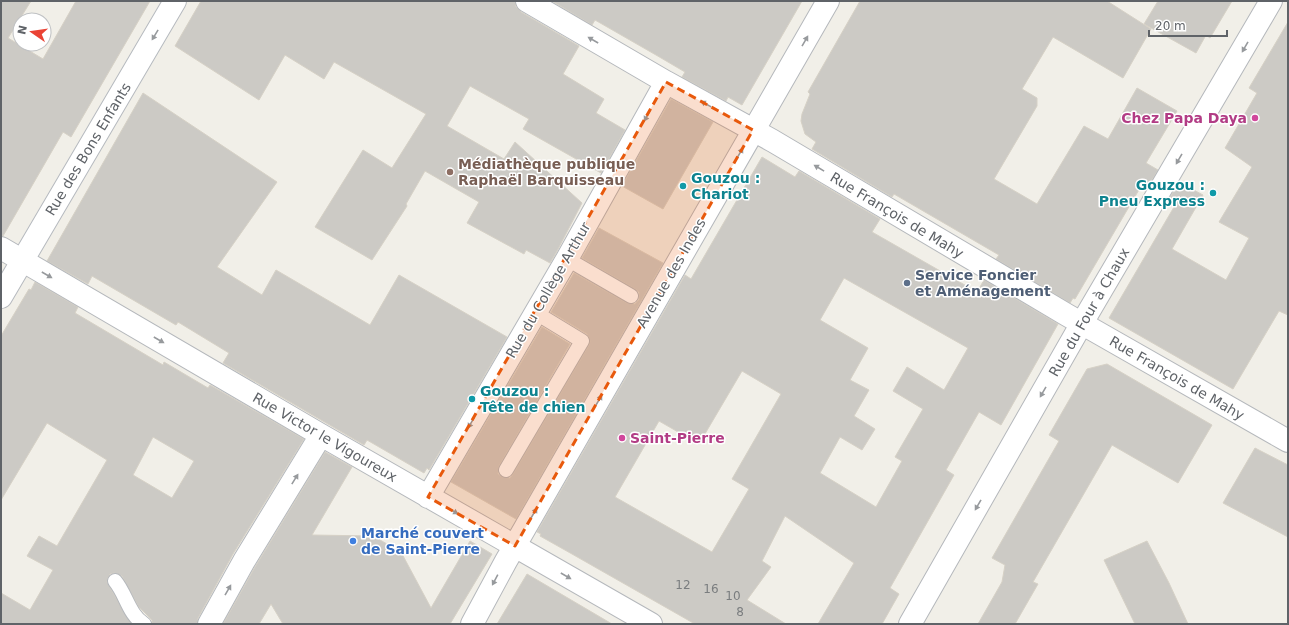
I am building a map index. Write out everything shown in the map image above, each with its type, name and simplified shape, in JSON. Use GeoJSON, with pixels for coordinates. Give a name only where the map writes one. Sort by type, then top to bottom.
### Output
{"type":"FeatureCollection","features":[{"type":"Feature","properties":{"kind":"street","name":"Rue des Bons Enfants"},"geometry":{"type":"LineString","coordinates":[[1,296],[175,1]]}},
{"type":"Feature","properties":{"kind":"street","name":"Rue François de Mahy"},"geometry":{"type":"LineString","coordinates":[[527,1],[666,82],[753,130],[1082,323],[1288,441]]}},
{"type":"Feature","properties":{"kind":"street","name":"Avenue des Indes"},"geometry":{"type":"LineString","coordinates":[[472,624],[515,546],[828,1]]}},
{"type":"Feature","properties":{"kind":"street","name":"Rue du Four à Chaux"},"geometry":{"type":"LineString","coordinates":[[910,624],[1082,323],[1272,1]]}},
{"type":"Feature","properties":{"kind":"street","name":"Rue du Collège Arthur"},"geometry":{"type":"LineString","coordinates":[[428,497],[567,259],[666,82]]}},
{"type":"Feature","properties":{"kind":"street","name":"Rue Victor le Vigoureux"},"geometry":{"type":"LineString","coordinates":[[1,248],[428,497],[651,624]]}},
{"type":"Feature","properties":{"kind":"street"},"geometry":{"type":"LineString","coordinates":[[209,624],[244,561],[321,435]]}},
{"type":"Feature","properties":{"kind":"lane"},"geometry":{"type":"LineString","coordinates":[[567,259],[631,296]]}},
{"type":"Feature","properties":{"kind":"lane"},"geometry":{"type":"LineString","coordinates":[[506,470],[582,341],[536,313]]}},
{"type":"Feature","properties":{"kind":"lane"},"geometry":{"type":"LineString","coordinates":[[114,581],[122,590],[134,615],[144,624]]}},
{"type":"Feature","properties":{"kind":"highlighted area"},"geometry":{"type":"Polygon","coordinates":[[[666,82],[753,130],[515,546],[428,497],[666,82]]]}},
{"type":"Feature","properties":{"kind":"building"},"geometry":{"type":"Polygon","coordinates":[[[1,1],[31,1],[24,12],[12,12],[12,32],[8,38],[12,40],[12,52],[31,52],[43,59],[47,52],[52,52],[52,43],[76,1],[150,1],[71,137],[63,132],[3,236],[1,236],[1,1]]]}},
{"type":"Feature","properties":{"kind":"building"},"geometry":{"type":"Polygon","coordinates":[[[201,1],[515,1],[516,7],[521,12],[579,46],[563,74],[604,99],[596,113],[625,130],[601,173],[523,129],[529,119],[470,86],[447,126],[504,159],[515,142],[582,203],[556,253],[550,263],[526,250],[524,254],[467,223],[479,202],[425,171],[406,204],[407,206],[372,260],[315,227],[363,150],[392,168],[426,114],[334,62],[324,79],[285,55],[259,100],[175,46],[201,1]]]}},
{"type":"Feature","properties":{"kind":"building"},"geometry":{"type":"Polygon","coordinates":[[[552,1],[802,1],[742,105],[728,97],[726,101],[682,77],[685,72],[656,55],[595,20],[592,25],[552,1]]]}},
{"type":"Feature","properties":{"kind":"building"},"geometry":{"type":"Polygon","coordinates":[[[860,1],[1107,1],[1151,29],[1123,78],[1053,37],[1022,89],[1037,98],[1037,106],[994,179],[1037,204],[1084,126],[1108,139],[1137,88],[1177,111],[1146,163],[1158,170],[1145,191],[1140,188],[1075,299],[1073,298],[1070,303],[996,259],[999,255],[894,194],[892,197],[812,149],[816,142],[805,134],[801,121],[802,114],[810,94],[808,92],[860,1]]]}},
{"type":"Feature","properties":{"kind":"building"},"geometry":{"type":"Polygon","coordinates":[[[1158,1],[1232,1],[1210,38],[1206,35],[1196,53],[1144,24],[1158,1]]]}},
{"type":"Feature","properties":{"kind":"building"},"geometry":{"type":"Polygon","coordinates":[[[1288,22],[1288,315],[1279,311],[1233,389],[1109,318],[1174,207],[1167,203],[1179,182],[1203,195],[1172,249],[1226,280],[1249,238],[1219,222],[1252,167],[1225,148],[1257,93],[1249,88],[1288,22]]]}},
{"type":"Feature","properties":{"kind":"building"},"geometry":{"type":"Polygon","coordinates":[[[143,93],[277,182],[217,267],[262,295],[276,270],[370,325],[399,275],[507,337],[429,470],[427,468],[424,473],[367,440],[364,445],[223,363],[229,353],[178,322],[176,325],[92,276],[88,284],[47,261],[143,93]]]}},
{"type":"Feature","properties":{"kind":"building"},"geometry":{"type":"Polygon","coordinates":[[[671,99],[713,122],[663,209],[622,186],[671,99]]]}},
{"type":"Feature","properties":{"kind":"building"},"geometry":{"type":"Polygon","coordinates":[[[762,157],[795,177],[799,171],[880,219],[872,232],[977,292],[984,280],[1058,324],[1001,425],[979,412],[946,470],[954,475],[890,588],[899,594],[882,624],[818,624],[854,563],[785,516],[762,561],[771,567],[747,600],[786,624],[695,624],[540,536],[541,534],[537,532],[685,275],[691,279],[762,157]],[[844,278],[820,320],[868,348],[850,380],[869,390],[854,416],[875,429],[862,450],[840,437],[820,473],[876,507],[902,461],[895,457],[923,409],[893,391],[907,367],[944,390],[968,348],[844,278]],[[742,371],[699,444],[659,421],[615,497],[712,552],[749,489],[732,479],[781,394],[742,371]]]}},
{"type":"Feature","properties":{"kind":"building"},"geometry":{"type":"Polygon","coordinates":[[[599,228],[663,263],[516,519],[451,482],[542,327],[570,344],[499,466],[498,474],[502,477],[510,478],[513,474],[589,345],[590,341],[587,334],[551,312],[574,273],[627,303],[635,304],[639,300],[639,292],[635,289],[582,258],[599,228]]]}},
{"type":"Feature","properties":{"kind":"building"},"geometry":{"type":"Polygon","coordinates":[[[35,282],[78,307],[75,313],[163,365],[164,362],[208,388],[210,385],[304,439],[233,554],[198,618],[197,624],[152,624],[152,620],[138,606],[122,576],[114,573],[110,574],[107,582],[131,624],[1,624],[1,593],[30,610],[53,570],[27,556],[39,536],[57,546],[107,460],[47,423],[1,500],[1,336],[29,289],[31,290],[35,282]],[[153,437],[133,475],[172,498],[194,461],[153,437]]]}},
{"type":"Feature","properties":{"kind":"building"},"geometry":{"type":"Polygon","coordinates":[[[1107,364],[1212,425],[1178,483],[1112,445],[1033,582],[1038,584],[1015,624],[978,624],[1002,582],[1005,565],[992,558],[1059,441],[1049,435],[1087,369],[1107,364]]]}},
{"type":"Feature","properties":{"kind":"building"},"geometry":{"type":"Polygon","coordinates":[[[1255,448],[1288,465],[1288,537],[1223,503],[1255,448]]]}},
{"type":"Feature","properties":{"kind":"building"},"geometry":{"type":"Polygon","coordinates":[[[325,452],[352,467],[312,535],[373,536],[401,552],[431,608],[470,541],[492,554],[450,624],[283,624],[271,604],[259,624],[223,624],[255,567],[325,452]]]}},
{"type":"Feature","properties":{"kind":"building"},"geometry":{"type":"Polygon","coordinates":[[[1147,541],[1188,624],[1135,624],[1104,560],[1147,541]]]}},
{"type":"Feature","properties":{"kind":"building"},"geometry":{"type":"Polygon","coordinates":[[[527,574],[612,624],[497,624],[527,574]]]}},
{"type":"Feature","properties":{"kind":"place","name":"Chez Papa Daya"},"geometry":{"type":"Point","coordinates":[1255,118]}},
{"type":"Feature","properties":{"kind":"place","name":"Médiathèque publique Raphaël Barquisseau"},"geometry":{"type":"Point","coordinates":[450,172]}},
{"type":"Feature","properties":{"kind":"place","name":"Gouzou : Chariot"},"geometry":{"type":"Point","coordinates":[683,186]}},
{"type":"Feature","properties":{"kind":"place","name":"Gouzou : Pneu Express"},"geometry":{"type":"Point","coordinates":[1213,193]}},
{"type":"Feature","properties":{"kind":"place","name":"Service Foncier et Aménagement"},"geometry":{"type":"Point","coordinates":[907,283]}},
{"type":"Feature","properties":{"kind":"place","name":"Gouzou : Tête de chien"},"geometry":{"type":"Point","coordinates":[472,399]}},
{"type":"Feature","properties":{"kind":"place","name":"Saint-Pierre"},"geometry":{"type":"Point","coordinates":[622,438]}},
{"type":"Feature","properties":{"kind":"place","name":"Marché couvert de Saint-Pierre"},"geometry":{"type":"Point","coordinates":[353,541]}}]}
